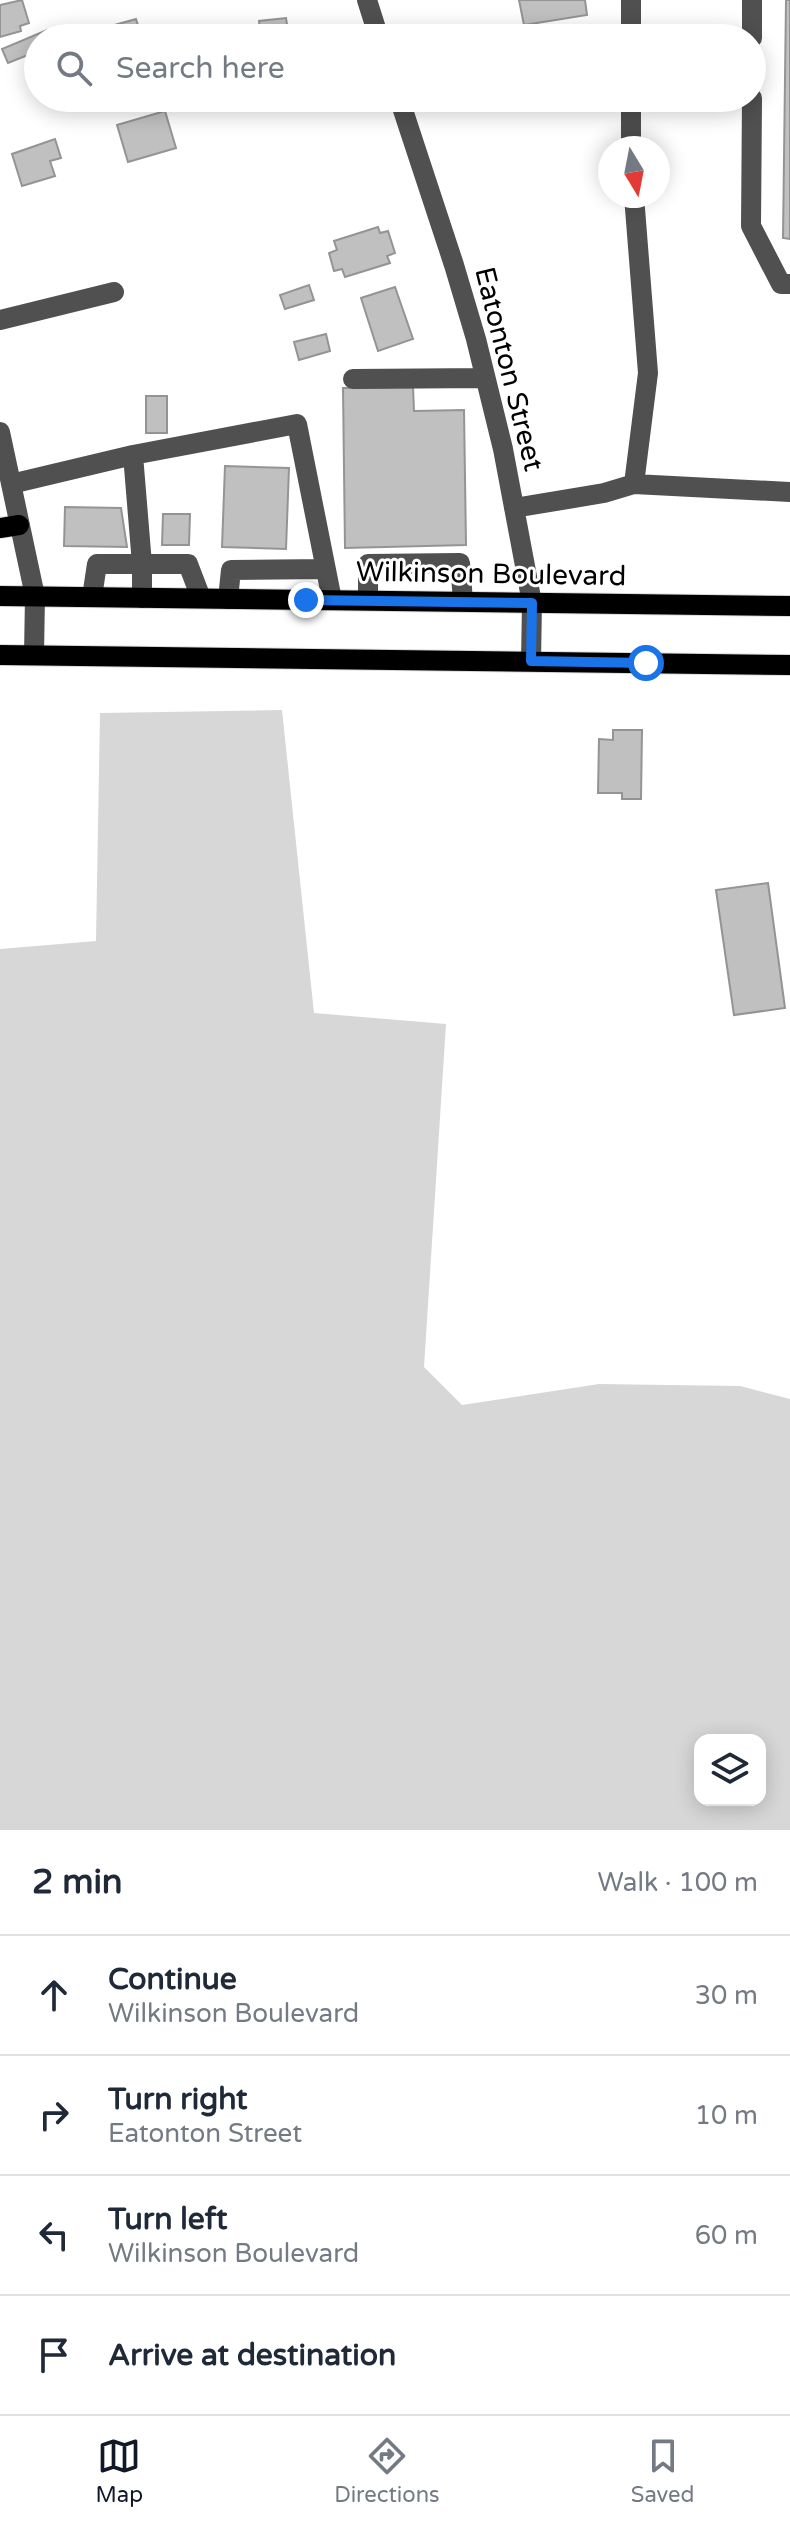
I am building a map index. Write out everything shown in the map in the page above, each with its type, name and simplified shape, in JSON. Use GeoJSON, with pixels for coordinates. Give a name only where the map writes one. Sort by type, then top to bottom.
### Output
{"type":"FeatureCollection","features":[{"type":"Feature","properties":{"kind":"main road","name":"Wilkinson Boulevard"},"geometry":{"type":"LineString","coordinates":[[0,596],[790,606]]}},
{"type":"Feature","properties":{"kind":"main road"},"geometry":{"type":"LineString","coordinates":[[0,655],[790,665]]}},
{"type":"Feature","properties":{"kind":"street"},"geometry":{"type":"LineString","coordinates":[[367,0],[375,24]]}},
{"type":"Feature","properties":{"kind":"street"},"geometry":{"type":"LineString","coordinates":[[631,0],[631,24]]}},
{"type":"Feature","properties":{"kind":"street"},"geometry":{"type":"LineString","coordinates":[[752,0],[752,24]]}},
{"type":"Feature","properties":{"kind":"street","name":"Eatonton Street"},"geometry":{"type":"LineString","coordinates":[[404,112],[454,265],[485,378],[532,603],[531,661]]}},
{"type":"Feature","properties":{"kind":"street"},"geometry":{"type":"LineString","coordinates":[[631,112],[631,136]]}},
{"type":"Feature","properties":{"kind":"street"},"geometry":{"type":"LineString","coordinates":[[752,112],[751,226],[781,284],[790,284]]}},
{"type":"Feature","properties":{"kind":"street"},"geometry":{"type":"LineString","coordinates":[[634,484],[648,373],[635,208]]}},
{"type":"Feature","properties":{"kind":"street"},"geometry":{"type":"LineString","coordinates":[[0,320],[114,292]]}},
{"type":"Feature","properties":{"kind":"street"},"geometry":{"type":"LineString","coordinates":[[353,379],[485,378]]}},
{"type":"Feature","properties":{"kind":"street"},"geometry":{"type":"LineString","coordinates":[[11,484],[133,455],[297,424],[332,600]]}},
{"type":"Feature","properties":{"kind":"street"},"geometry":{"type":"LineString","coordinates":[[0,432],[11,484],[10,526],[35,596],[34,655]]}},
{"type":"Feature","properties":{"kind":"street"},"geometry":{"type":"LineString","coordinates":[[133,455],[142,598]]}},
{"type":"Feature","properties":{"kind":"street"},"geometry":{"type":"LineString","coordinates":[[514,508],[604,493],[634,484],[790,492]]}},
{"type":"Feature","properties":{"kind":"street"},"geometry":{"type":"LineString","coordinates":[[368,600],[368,564],[460,563],[463,601]]}},
{"type":"Feature","properties":{"kind":"street"},"geometry":{"type":"LineString","coordinates":[[92,597],[97,564],[188,564],[201,598]]}},
{"type":"Feature","properties":{"kind":"street"},"geometry":{"type":"LineString","coordinates":[[228,599],[231,570],[326,569]]}},
{"type":"Feature","properties":{"kind":"shaded area"},"geometry":{"type":"Polygon","coordinates":[[[282,710],[314,1013],[446,1024],[424,1367],[462,1405],[599,1384],[740,1386],[790,1399],[790,1830],[0,1830],[0,949],[96,941],[100,713],[282,710]]]}},
{"type":"Feature","properties":{"kind":"building"},"geometry":{"type":"Polygon","coordinates":[[[22,0],[29,23],[20,26],[21,31],[0,37],[0,5],[22,0]]]}},
{"type":"Feature","properties":{"kind":"building"},"geometry":{"type":"Polygon","coordinates":[[[519,0],[585,0],[587,15],[524,24],[519,0]]]}},
{"type":"Feature","properties":{"kind":"building"},"geometry":{"type":"Polygon","coordinates":[[[786,0],[790,0],[790,239],[783,238],[786,0]]]}},
{"type":"Feature","properties":{"kind":"building"},"geometry":{"type":"Polygon","coordinates":[[[286,18],[287,24],[259,24],[259,21],[286,18]]]}},
{"type":"Feature","properties":{"kind":"building"},"geometry":{"type":"Polygon","coordinates":[[[136,19],[138,24],[118,24],[136,19]]]}},
{"type":"Feature","properties":{"kind":"building"},"geometry":{"type":"Polygon","coordinates":[[[24,40],[24,57],[8,63],[2,49],[24,40]]]}},
{"type":"Feature","properties":{"kind":"building"},"geometry":{"type":"Polygon","coordinates":[[[165,112],[176,148],[128,162],[117,125],[165,112]]]}},
{"type":"Feature","properties":{"kind":"building"},"geometry":{"type":"Polygon","coordinates":[[[55,139],[61,158],[50,161],[55,176],[22,186],[12,154],[55,139]]]}},
{"type":"Feature","properties":{"kind":"building"},"geometry":{"type":"Polygon","coordinates":[[[378,227],[380,233],[388,231],[395,253],[387,256],[390,263],[345,277],[342,269],[334,271],[329,253],[337,250],[334,241],[378,227]]]}},
{"type":"Feature","properties":{"kind":"building"},"geometry":{"type":"Polygon","coordinates":[[[309,285],[314,300],[285,309],[280,295],[309,285]]]}},
{"type":"Feature","properties":{"kind":"building"},"geometry":{"type":"Polygon","coordinates":[[[395,287],[413,339],[378,351],[361,298],[395,287]]]}},
{"type":"Feature","properties":{"kind":"building"},"geometry":{"type":"Polygon","coordinates":[[[326,334],[330,351],[299,360],[294,342],[326,334]]]}},
{"type":"Feature","properties":{"kind":"building"},"geometry":{"type":"Polygon","coordinates":[[[413,387],[414,411],[464,410],[466,545],[345,548],[343,388],[413,387]]]}},
{"type":"Feature","properties":{"kind":"building"},"geometry":{"type":"Polygon","coordinates":[[[146,396],[167,396],[167,433],[146,433],[146,396]]]}},
{"type":"Feature","properties":{"kind":"building"},"geometry":{"type":"Polygon","coordinates":[[[225,466],[289,468],[286,549],[222,547],[225,466]]]}},
{"type":"Feature","properties":{"kind":"building"},"geometry":{"type":"Polygon","coordinates":[[[65,507],[121,508],[127,547],[64,546],[65,507]]]}},
{"type":"Feature","properties":{"kind":"building"},"geometry":{"type":"Polygon","coordinates":[[[163,514],[190,514],[189,545],[162,545],[163,514]]]}},
{"type":"Feature","properties":{"kind":"building"},"geometry":{"type":"Polygon","coordinates":[[[613,730],[642,730],[641,799],[622,799],[622,793],[598,793],[599,739],[613,740],[613,730]]]}},
{"type":"Feature","properties":{"kind":"building"},"geometry":{"type":"Polygon","coordinates":[[[768,883],[785,1008],[734,1015],[716,890],[768,883]]]}},
{"type":"Feature","properties":{"kind":"route"},"geometry":{"type":"LineString","coordinates":[[306,600],[532,603],[531,661],[646,663]]}}]}
